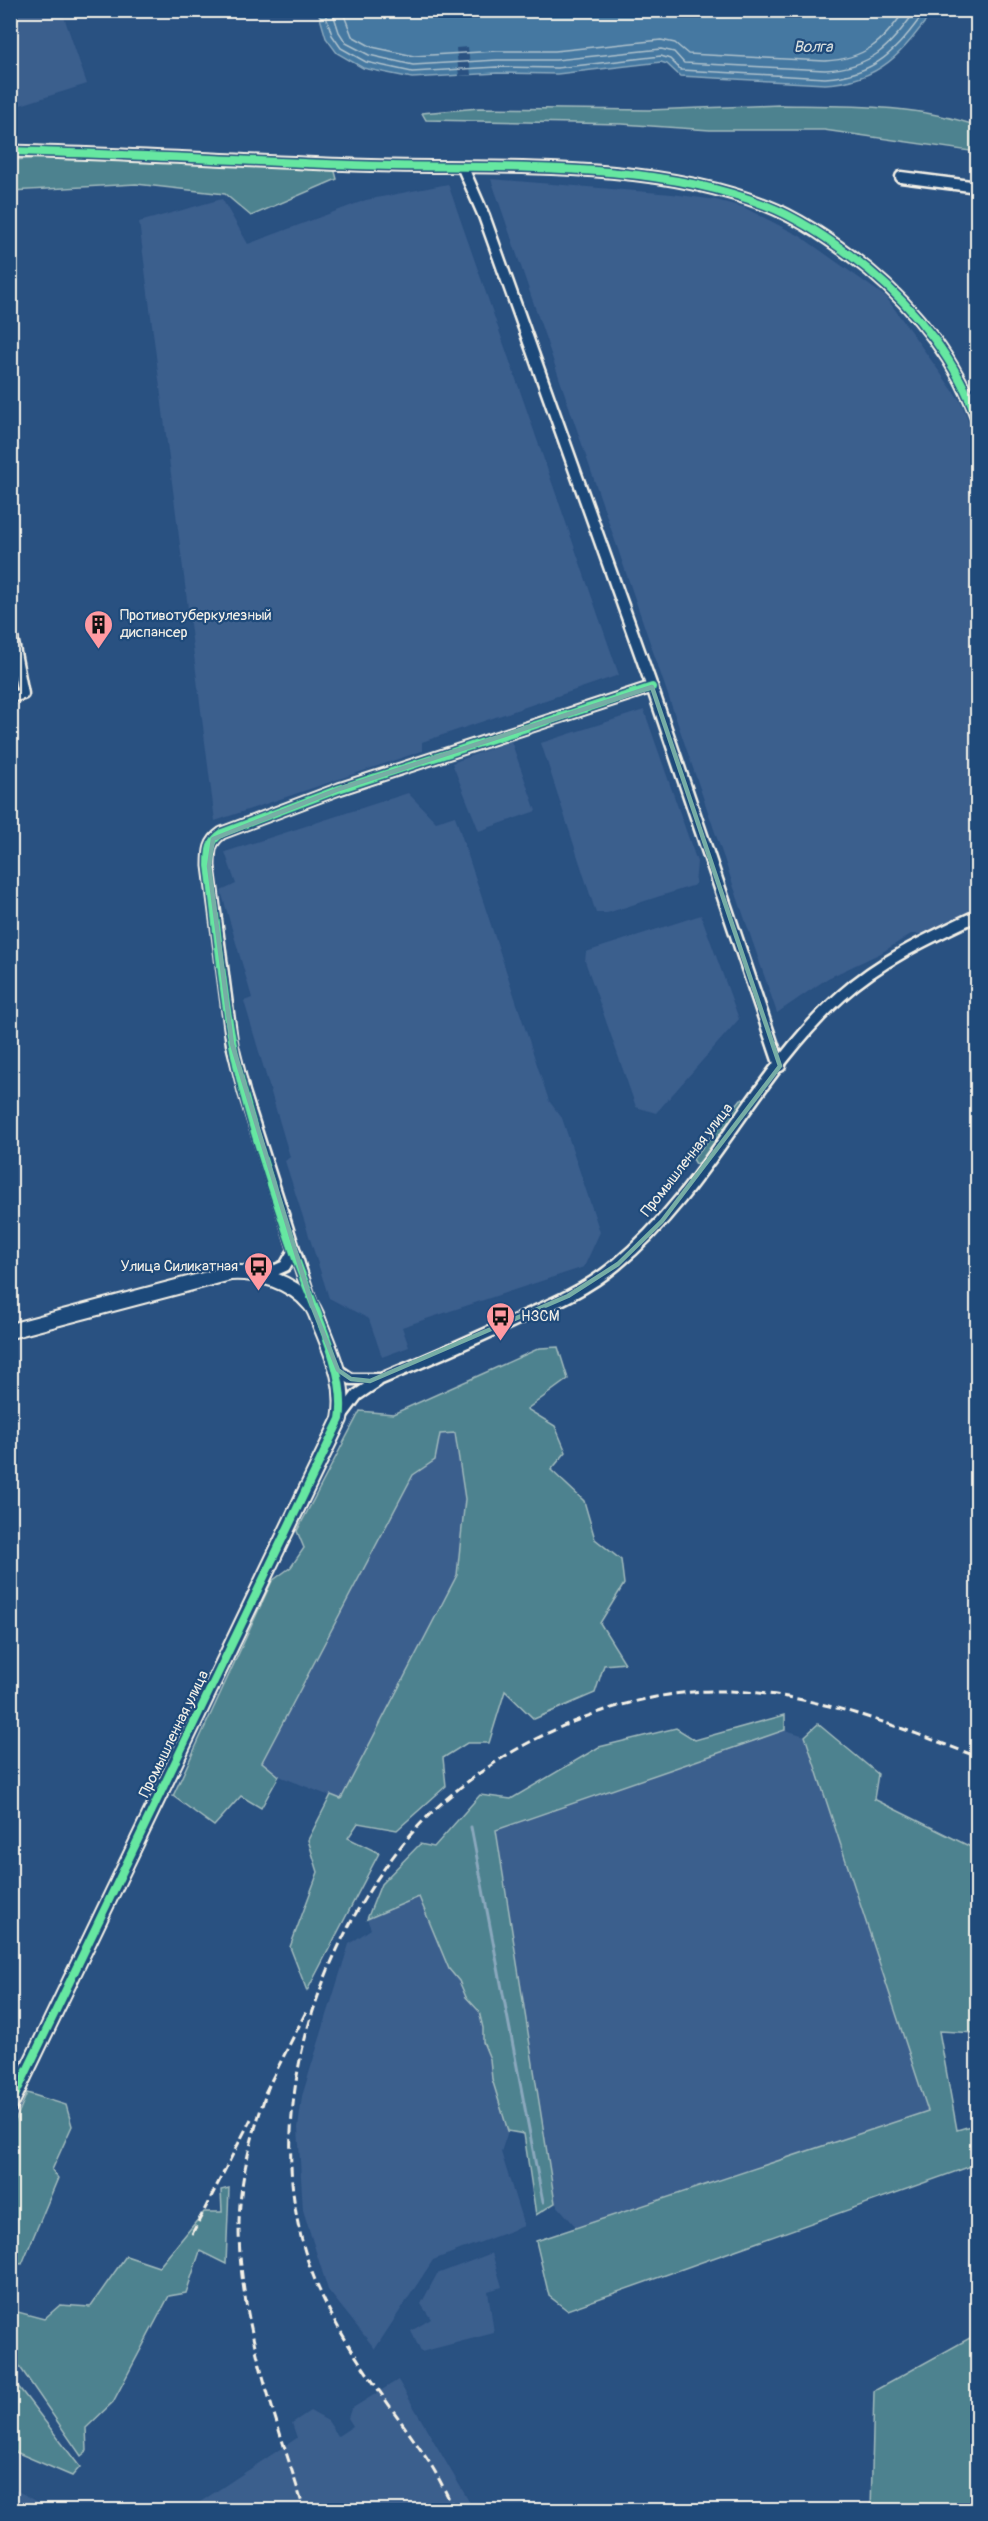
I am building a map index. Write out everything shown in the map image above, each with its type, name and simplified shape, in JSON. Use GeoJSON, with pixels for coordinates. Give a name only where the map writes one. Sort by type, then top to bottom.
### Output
{"type":"FeatureCollection","features":[{"type":"Feature","properties":{"kind":"street"},"geometry":{"type":"LineString","coordinates":[[10,151],[589,171],[670,179],[765,205],[846,252],[890,287],[937,345],[962,386],[978,421]]}},
{"type":"Feature","properties":{"kind":"street"},"geometry":{"type":"LineString","coordinates":[[463,168],[484,216],[652,687],[780,1066]]}},
{"type":"Feature","properties":{"kind":"street"},"geometry":{"type":"LineString","coordinates":[[901,177],[978,187]]}},
{"type":"Feature","properties":{"kind":"street"},"geometry":{"type":"LineString","coordinates":[[10,627],[23,694],[10,697]]}},
{"type":"Feature","properties":{"kind":"street"},"geometry":{"type":"LineString","coordinates":[[338,1370],[293,1252],[244,1092],[232,1044],[209,866],[209,850],[213,839],[222,833],[339,789],[652,687]]}},
{"type":"Feature","properties":{"kind":"street","name":"Промышленная улица"},"geometry":{"type":"LineString","coordinates":[[338,1370],[351,1379],[381,1379],[549,1305],[584,1288],[618,1264],[682,1198],[812,1025],[862,978],[893,957],[978,915]]}},
{"type":"Feature","properties":{"kind":"street"},"geometry":{"type":"LineString","coordinates":[[262,1276],[285,1266],[293,1252]]}},
{"type":"Feature","properties":{"kind":"street"},"geometry":{"type":"LineString","coordinates":[[10,1331],[230,1273],[262,1276],[290,1288],[312,1305]]}},
{"type":"Feature","properties":{"kind":"street","name":"Промышленная улица"},"geometry":{"type":"LineString","coordinates":[[10,2106],[340,1419],[342,1396],[338,1370]]}},
{"type":"Feature","properties":{"kind":"street"},"geometry":{"type":"LineString","coordinates":[[340,1419],[357,1395],[381,1379]]}},
{"type":"Feature","properties":{"kind":"highlighted area"},"geometry":{"type":"Polygon","coordinates":[[[652,687],[780,1066],[662,1221],[618,1264],[568,1296],[370,1381],[351,1379],[338,1370],[312,1305],[232,1044],[209,866],[213,839],[339,789],[652,687]]]}},
{"type":"Feature","properties":{"kind":"shaded area"},"geometry":{"type":"Polygon","coordinates":[[[10,11],[62,11],[87,84],[11,108],[10,11]]]}},
{"type":"Feature","properties":{"kind":"shaded area"},"geometry":{"type":"Polygon","coordinates":[[[491,179],[672,194],[716,200],[743,207],[800,236],[886,297],[961,402],[977,444],[977,910],[925,934],[911,934],[881,953],[828,978],[777,1013],[491,179]]]}},
{"type":"Feature","properties":{"kind":"shaded area"},"geometry":{"type":"Polygon","coordinates":[[[448,184],[619,675],[422,742],[422,751],[215,821],[139,222],[222,199],[248,244],[366,200],[448,184]]]}},
{"type":"Feature","properties":{"kind":"shaded area"},"geometry":{"type":"Polygon","coordinates":[[[644,710],[697,862],[695,885],[607,913],[596,913],[541,743],[644,710]]]}},
{"type":"Feature","properties":{"kind":"shaded area"},"geometry":{"type":"Polygon","coordinates":[[[511,741],[536,811],[479,831],[452,763],[511,741]]]}},
{"type":"Feature","properties":{"kind":"shaded area"},"geometry":{"type":"Polygon","coordinates":[[[408,793],[436,822],[455,816],[549,1101],[562,1118],[600,1232],[584,1267],[402,1327],[409,1347],[382,1357],[369,1319],[329,1298],[285,1161],[290,1157],[244,1001],[252,998],[221,891],[236,884],[225,852],[408,793]]]}},
{"type":"Feature","properties":{"kind":"shaded area"},"geometry":{"type":"Polygon","coordinates":[[[701,915],[739,1019],[656,1113],[636,1107],[585,961],[586,952],[701,915]]]}},
{"type":"Feature","properties":{"kind":"shaded area"},"geometry":{"type":"Polygon","coordinates":[[[455,1432],[465,1499],[457,1575],[340,1800],[279,1776],[262,1762],[413,1475],[435,1460],[440,1434],[455,1432]]]}},
{"type":"Feature","properties":{"kind":"shaded area"},"geometry":{"type":"Polygon","coordinates":[[[785,1730],[805,1736],[928,2111],[577,2228],[555,2203],[496,1830],[785,1730]]]}},
{"type":"Feature","properties":{"kind":"shaded area"},"geometry":{"type":"Polygon","coordinates":[[[419,1897],[449,1969],[459,1981],[466,1997],[479,2011],[483,2042],[490,2059],[492,2079],[508,2131],[501,2152],[524,2226],[433,2260],[375,2349],[328,2290],[303,2210],[298,2128],[302,2096],[349,1944],[371,1929],[367,1919],[419,1897]]]}},
{"type":"Feature","properties":{"kind":"shaded area"},"geometry":{"type":"Polygon","coordinates":[[[492,2253],[502,2287],[488,2291],[494,2333],[421,2352],[411,2331],[431,2319],[421,2304],[437,2274],[492,2253]]]}},
{"type":"Feature","properties":{"kind":"shaded area"},"geometry":{"type":"Polygon","coordinates":[[[398,2380],[474,2510],[188,2510],[297,2438],[292,2423],[310,2411],[328,2421],[338,2436],[353,2426],[348,2418],[351,2409],[398,2380]]]}},
{"type":"Feature","properties":{"kind":"shaded area"},"geometry":{"type":"Polygon","coordinates":[[[10,2487],[40,2503],[36,2510],[11,2510],[10,2487]]]}},
{"type":"Feature","properties":{"kind":"green space"},"geometry":{"type":"Polygon","coordinates":[[[780,105],[905,110],[953,119],[977,126],[977,152],[824,130],[710,130],[622,124],[426,120],[422,113],[479,108],[649,110],[780,105]]]}},
{"type":"Feature","properties":{"kind":"green space"},"geometry":{"type":"Polygon","coordinates":[[[45,158],[179,160],[334,168],[337,179],[251,216],[225,194],[136,184],[11,191],[11,160],[45,158]]]}},
{"type":"Feature","properties":{"kind":"green space"},"geometry":{"type":"Polygon","coordinates":[[[741,1099],[744,1099],[744,1105],[701,1162],[696,1164],[693,1159],[741,1099]]]}},
{"type":"Feature","properties":{"kind":"green space"},"geometry":{"type":"Polygon","coordinates":[[[558,1347],[568,1379],[527,1409],[555,1426],[566,1452],[551,1470],[584,1501],[595,1539],[621,1560],[624,1584],[600,1623],[625,1663],[604,1665],[595,1693],[534,1719],[505,1691],[489,1743],[467,1743],[443,1758],[446,1786],[397,1830],[358,1823],[348,1838],[379,1853],[307,1991],[290,1947],[318,1872],[308,1840],[331,1795],[341,1799],[457,1575],[465,1499],[455,1433],[440,1434],[435,1460],[413,1475],[262,1762],[279,1776],[261,1808],[241,1796],[214,1826],[173,1796],[272,1581],[291,1567],[304,1548],[297,1531],[360,1411],[393,1414],[540,1348],[558,1347]]]}},
{"type":"Feature","properties":{"kind":"green space"},"geometry":{"type":"Polygon","coordinates":[[[785,1715],[785,1730],[496,1830],[555,2203],[536,2215],[524,2134],[508,2131],[492,2079],[490,2059],[483,2042],[479,2011],[466,1997],[459,1981],[449,1969],[419,1897],[367,1919],[381,1884],[420,1844],[434,1847],[480,1795],[511,1799],[599,1747],[676,1728],[695,1740],[785,1715]]]}},
{"type":"Feature","properties":{"kind":"green space"},"geometry":{"type":"Polygon","coordinates":[[[818,1724],[878,1774],[874,1799],[977,1850],[977,2033],[939,2031],[957,2130],[977,2124],[977,2164],[567,2310],[549,2296],[536,2241],[928,2111],[805,1736],[818,1724]]]}},
{"type":"Feature","properties":{"kind":"green space"},"geometry":{"type":"Polygon","coordinates":[[[27,2093],[66,2105],[72,2126],[52,2170],[58,2178],[22,2264],[11,2263],[11,2131],[27,2093]]]}},
{"type":"Feature","properties":{"kind":"green space"},"geometry":{"type":"Polygon","coordinates":[[[229,2188],[226,2264],[200,2251],[186,2293],[169,2296],[113,2402],[86,2428],[87,2451],[81,2456],[11,2354],[11,2320],[18,2312],[44,2319],[60,2305],[90,2307],[126,2256],[159,2267],[204,2212],[222,2212],[221,2190],[229,2188]]]}},
{"type":"Feature","properties":{"kind":"green space"},"geometry":{"type":"Polygon","coordinates":[[[977,2334],[977,2510],[871,2510],[874,2391],[977,2334]]]}},
{"type":"Feature","properties":{"kind":"green space"},"geometry":{"type":"Polygon","coordinates":[[[11,2377],[80,2467],[72,2476],[11,2450],[11,2377]]]}},
{"type":"Feature","properties":{"kind":"water","name":"Волга"},"geometry":{"type":"Polygon","coordinates":[[[318,11],[933,11],[900,52],[876,71],[844,82],[825,84],[680,76],[667,64],[661,62],[557,74],[497,73],[412,78],[363,68],[337,53],[326,38],[318,11]]]}},
{"type":"Feature","properties":{"kind":"pier"},"geometry":{"type":"Polygon","coordinates":[[[468,47],[471,75],[459,76],[456,48],[468,47]]]}},
{"type":"Feature","properties":{"kind":"waterway"},"geometry":{"type":"LineString","coordinates":[[471,1827],[543,2202]]}},
{"type":"Feature","properties":{"kind":"railway"},"geometry":{"type":"LineString","coordinates":[[455,2510],[433,2468],[355,2355],[323,2298],[301,2237],[292,2186],[291,2134],[296,2082],[307,2030],[324,1980],[346,1932],[372,1887],[402,1845],[429,1815],[460,1787],[495,1762],[572,1722],[612,1708],[652,1698],[692,1692],[729,1691],[802,1700],[873,1719],[978,1757]]}},
{"type":"Feature","properties":{"kind":"railway"},"geometry":{"type":"LineString","coordinates":[[265,2093],[307,2010]]}},
{"type":"Feature","properties":{"kind":"railway"},"geometry":{"type":"LineString","coordinates":[[269,2085],[252,2137],[241,2191],[239,2227],[241,2263],[252,2335],[304,2510]]}},
{"type":"Feature","properties":{"kind":"railway"},"geometry":{"type":"LineString","coordinates":[[192,2234],[251,2119]]}},
{"type":"Feature","properties":{"kind":"cycle path"},"geometry":{"type":"LineString","coordinates":[[10,151],[354,165],[562,169],[668,179],[718,190],[765,205],[806,225],[845,251],[886,285],[934,338],[959,378],[978,421]]}},
{"type":"Feature","properties":{"kind":"cycle path"},"geometry":{"type":"LineString","coordinates":[[10,2106],[340,1419],[339,1381],[334,1360],[296,1259],[261,1154],[236,1062],[209,866],[212,843],[222,833],[339,789],[652,687]]}},
{"type":"Feature","properties":{"kind":"place","name":"Противотуберкулезный диспансер"},"geometry":{"type":"Point","coordinates":[99,650]}},
{"type":"Feature","properties":{"kind":"place","name":"Улица Силикатная"},"geometry":{"type":"Point","coordinates":[259,1292]}},
{"type":"Feature","properties":{"kind":"place","name":"НЗСМ"},"geometry":{"type":"Point","coordinates":[500,1342]}}]}
